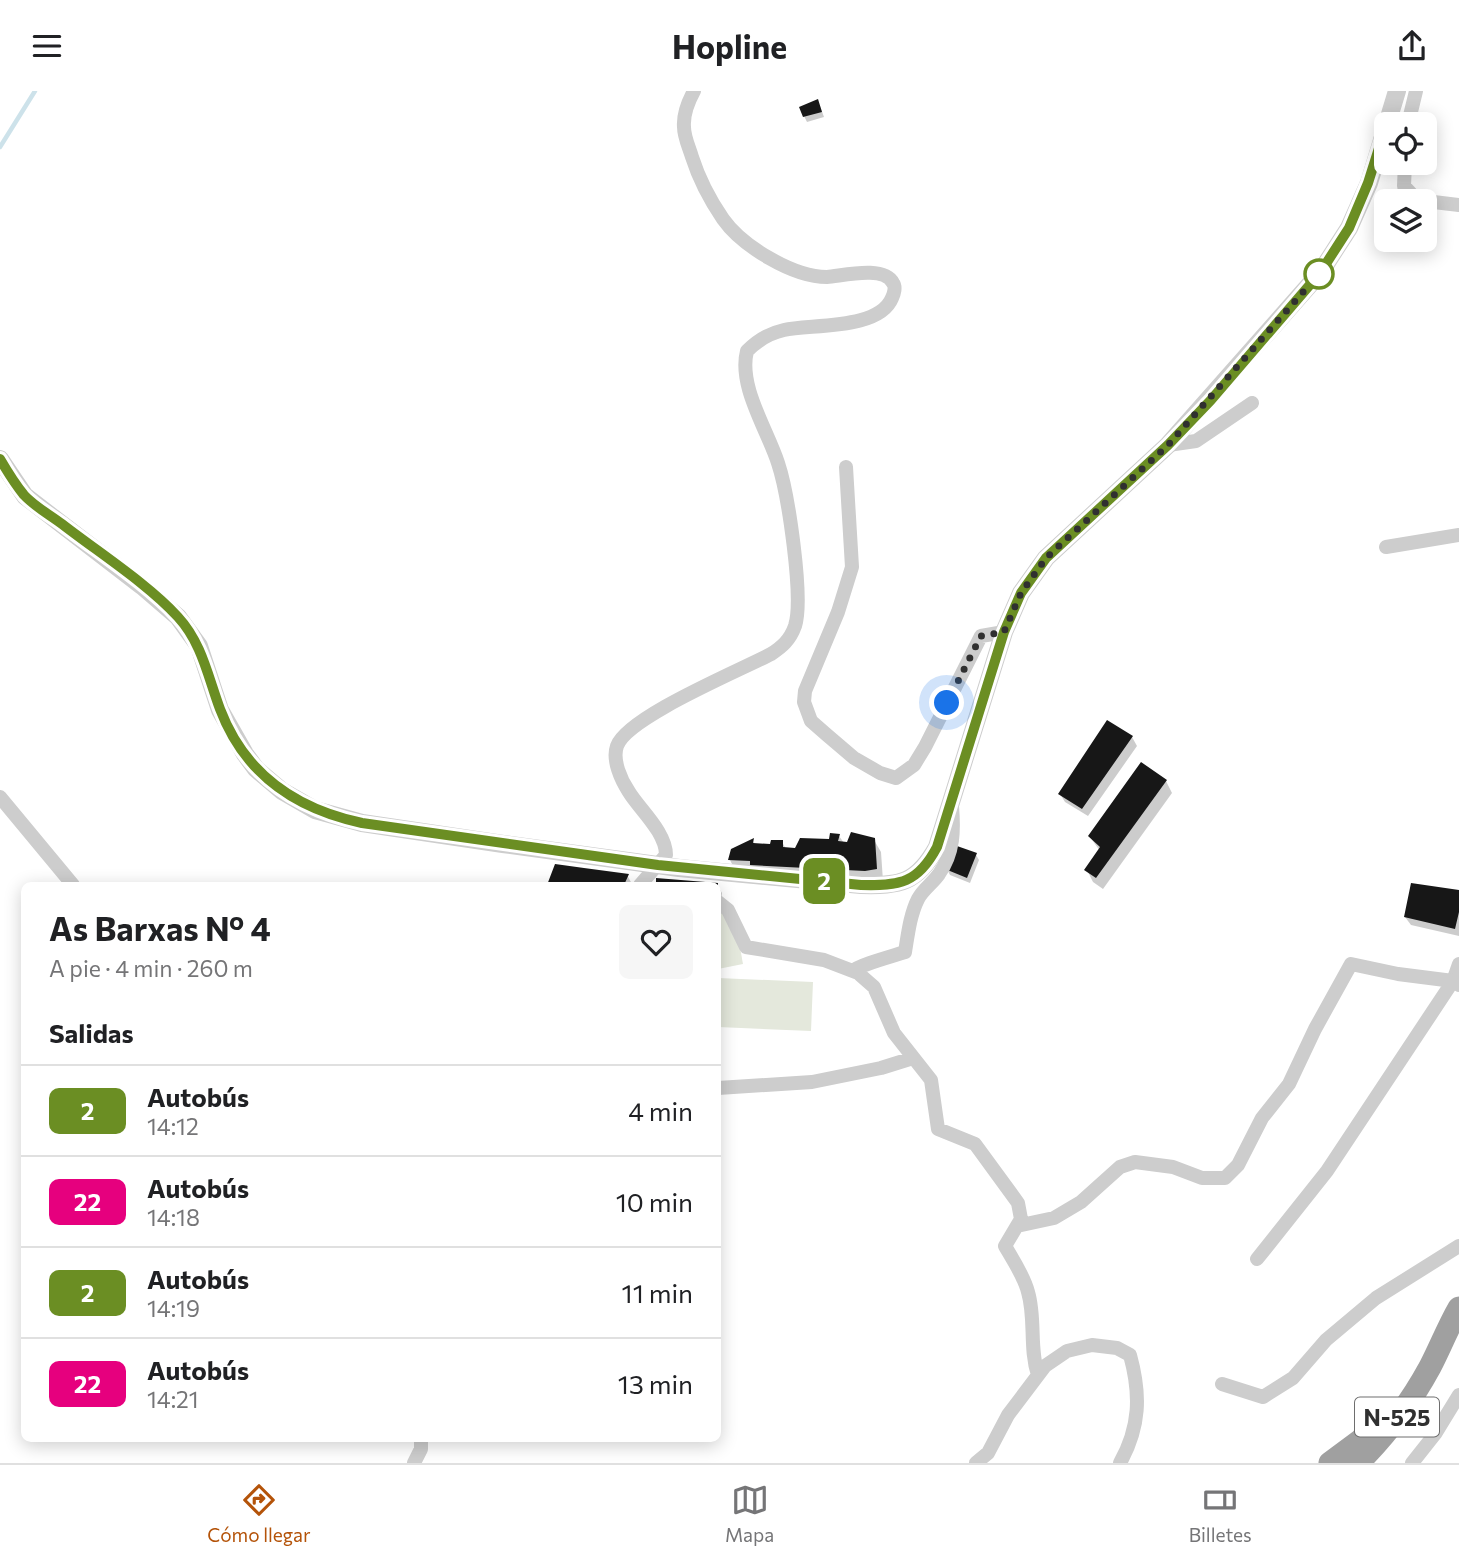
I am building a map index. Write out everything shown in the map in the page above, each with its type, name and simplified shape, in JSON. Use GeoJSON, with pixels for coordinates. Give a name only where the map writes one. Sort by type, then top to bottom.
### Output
{"type":"FeatureCollection","features":[{"type":"Feature","properties":{"kind":"highway","name":"N-525"},"geometry":{"type":"LineString","coordinates":[[1357,1463],[1378,1443],[1406,1406],[1459,1308]]}},
{"type":"Feature","properties":{"kind":"highway"},"geometry":{"type":"LineString","coordinates":[[1330,1463],[1361,1440],[1398,1397],[1445,1333]]}},
{"type":"Feature","properties":{"kind":"highway"},"geometry":{"type":"LineString","coordinates":[[1377,1463],[1416,1414],[1430,1366]]}},
{"type":"Feature","properties":{"kind":"street"},"geometry":{"type":"LineString","coordinates":[[643,882],[666,855],[666,849],[622,779],[616,760],[617,744],[628,731],[682,698],[771,654],[783,646],[795,626],[798,595],[784,489],[776,456],[746,377],[747,351],[766,337],[785,330],[848,324],[869,316],[890,303],[895,287],[887,277],[873,273],[825,277],[794,271],[762,254],[724,221],[696,169],[685,135],[684,116],[694,91]]}},
{"type":"Feature","properties":{"kind":"street"},"geometry":{"type":"LineString","coordinates":[[1390,112],[1397,91]]}},
{"type":"Feature","properties":{"kind":"street"},"geometry":{"type":"LineString","coordinates":[[1411,112],[1416,91]]}},
{"type":"Feature","properties":{"kind":"street"},"geometry":{"type":"LineString","coordinates":[[0,459],[25,496],[178,617],[199,646],[220,710],[239,745],[256,769],[297,801],[328,815],[362,823],[658,865],[888,885],[903,883],[926,866],[937,847],[1004,632],[1021,593],[1046,558],[1168,445],[1211,400],[1320,273],[1349,228],[1374,164]]}},
{"type":"Feature","properties":{"kind":"street"},"geometry":{"type":"LineString","coordinates":[[1404,175],[1404,185],[1417,200],[1459,205]]}},
{"type":"Feature","properties":{"kind":"street"},"geometry":{"type":"LineString","coordinates":[[1168,445],[1196,441],[1252,403]]}},
{"type":"Feature","properties":{"kind":"street"},"geometry":{"type":"LineString","coordinates":[[846,467],[852,567],[838,612],[805,691],[806,711],[811,722],[854,758],[895,778],[914,765],[925,747],[981,636],[1004,632]]}},
{"type":"Feature","properties":{"kind":"street"},"geometry":{"type":"LineString","coordinates":[[1386,547],[1459,535]]}},
{"type":"Feature","properties":{"kind":"street"},"geometry":{"type":"LineString","coordinates":[[0,797],[71,882]]}},
{"type":"Feature","properties":{"kind":"street"},"geometry":{"type":"LineString","coordinates":[[853,971],[858,965],[876,963],[905,952],[913,909],[919,895],[939,874],[950,851],[955,832],[952,804]]}},
{"type":"Feature","properties":{"kind":"street"},"geometry":{"type":"LineString","coordinates":[[721,904],[728,910],[746,947],[824,960],[853,971],[874,987],[894,1033],[931,1080],[938,1129],[975,1144],[1018,1203],[1021,1219],[1005,1246],[1028,1290],[1034,1329],[1033,1360],[1038,1375]]}},
{"type":"Feature","properties":{"kind":"street"},"geometry":{"type":"LineString","coordinates":[[1017,1226],[1054,1218],[1081,1202],[1121,1167],[1135,1162],[1173,1167],[1202,1178],[1225,1178],[1237,1165],[1262,1118],[1289,1084],[1315,1028],[1352,964],[1456,983]]}},
{"type":"Feature","properties":{"kind":"street"},"geometry":{"type":"LineString","coordinates":[[1257,1259],[1327,1171],[1456,983],[1459,964]]}},
{"type":"Feature","properties":{"kind":"street"},"geometry":{"type":"LineString","coordinates":[[721,1088],[811,1082],[913,1058]]}},
{"type":"Feature","properties":{"kind":"street"},"geometry":{"type":"LineString","coordinates":[[1222,1384],[1263,1397],[1293,1378],[1326,1339],[1376,1298],[1459,1246]]}},
{"type":"Feature","properties":{"kind":"street"},"geometry":{"type":"LineString","coordinates":[[976,1463],[988,1453],[1008,1416],[1045,1366],[1066,1351],[1092,1345],[1117,1348],[1130,1355],[1137,1381],[1137,1408],[1131,1442],[1120,1463]]}},
{"type":"Feature","properties":{"kind":"street"},"geometry":{"type":"LineString","coordinates":[[1412,1463],[1435,1434],[1459,1395]]}},
{"type":"Feature","properties":{"kind":"street"},"geometry":{"type":"LineString","coordinates":[[414,1463],[421,1449],[421,1442]]}},
{"type":"Feature","properties":{"kind":"shaded area"},"geometry":{"type":"Polygon","coordinates":[[[721,910],[733,926],[743,964],[721,968],[721,910]]]}},
{"type":"Feature","properties":{"kind":"shaded area"},"geometry":{"type":"Polygon","coordinates":[[[721,978],[813,982],[811,1031],[721,1027],[721,978]]]}},
{"type":"Feature","properties":{"kind":"building"},"geometry":{"type":"Polygon","coordinates":[[[818,99],[822,112],[803,117],[799,107],[818,99]]]}},
{"type":"Feature","properties":{"kind":"building"},"geometry":{"type":"Polygon","coordinates":[[[1107,720],[1133,736],[1082,809],[1058,794],[1107,720]]]}},
{"type":"Feature","properties":{"kind":"building"},"geometry":{"type":"Polygon","coordinates":[[[1141,762],[1167,780],[1096,878],[1084,870],[1100,847],[1088,836],[1141,762]]]}},
{"type":"Feature","properties":{"kind":"building"},"geometry":{"type":"Polygon","coordinates":[[[851,832],[875,838],[877,869],[865,871],[750,865],[750,861],[728,860],[731,849],[754,838],[753,843],[770,844],[771,840],[783,840],[783,847],[795,848],[800,838],[829,839],[830,833],[840,834],[838,841],[847,842],[851,832]]]}},
{"type":"Feature","properties":{"kind":"building"},"geometry":{"type":"Polygon","coordinates":[[[957,846],[977,853],[967,878],[945,869],[957,846]]]}},
{"type":"Feature","properties":{"kind":"building"},"geometry":{"type":"Polygon","coordinates":[[[555,864],[629,874],[625,882],[548,882],[555,864]]]}},
{"type":"Feature","properties":{"kind":"building"},"geometry":{"type":"Polygon","coordinates":[[[656,878],[706,882],[656,882],[656,878]]]}},
{"type":"Feature","properties":{"kind":"building"},"geometry":{"type":"Polygon","coordinates":[[[1411,883],[1459,890],[1459,912],[1455,929],[1404,917],[1411,883]]]}},
{"type":"Feature","properties":{"kind":"waterway"},"geometry":{"type":"LineString","coordinates":[[0,147],[35,91]]}},
{"type":"Feature","properties":{"kind":"bus line","name":"2"},"geometry":{"type":"LineString","coordinates":[[0,459],[25,496],[178,617],[199,646],[220,710],[245,754],[256,769],[282,791],[315,810],[362,823],[658,865],[861,885],[903,883],[926,866],[937,847],[1004,632],[1021,593],[1046,558],[1168,445],[1211,400],[1320,273],[1349,228],[1374,164]]}},
{"type":"Feature","properties":{"kind":"route"},"geometry":{"type":"LineString","coordinates":[[947,703],[981,636],[1004,632],[1021,593],[1046,558],[1168,445],[1211,400],[1319,274]]}}]}
